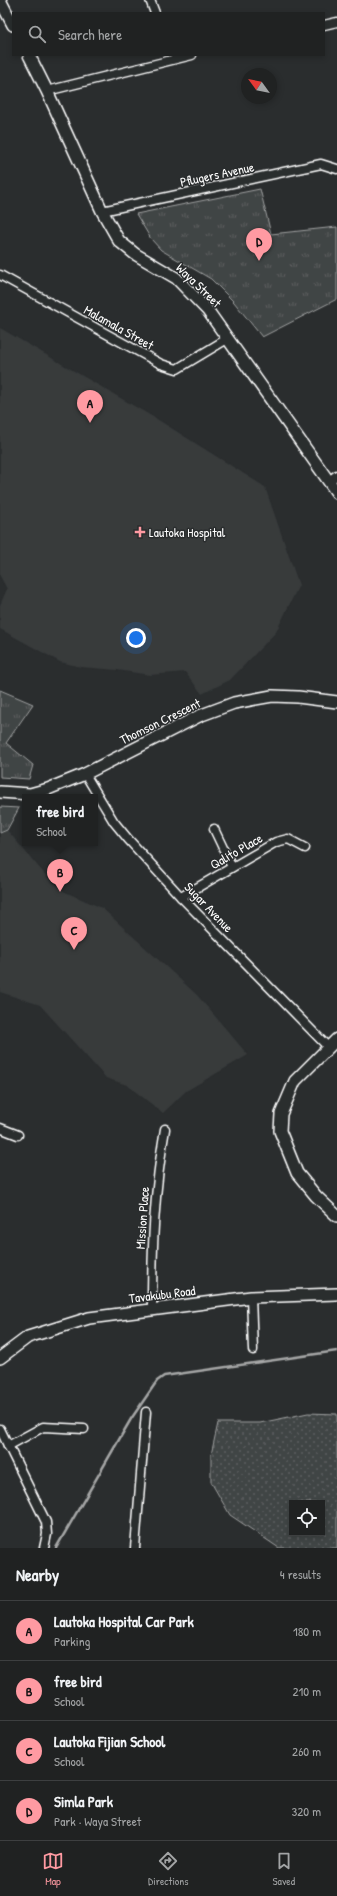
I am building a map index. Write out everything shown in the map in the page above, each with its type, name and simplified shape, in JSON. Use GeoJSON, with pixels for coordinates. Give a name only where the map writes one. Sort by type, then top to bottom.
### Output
{"type":"FeatureCollection","features":[{"type":"Feature","properties":{"kind":"main road"},"geometry":{"type":"LineString","coordinates":[[0,0],[12,23]]}},
{"type":"Feature","properties":{"kind":"main road","name":"Waya Street"},"geometry":{"type":"LineString","coordinates":[[29,56],[47,91],[102,211],[118,241],[135,254],[176,278],[208,311],[227,339],[333,478],[337,494]]}},
{"type":"Feature","properties":{"kind":"main road","name":"Thomson Crescent"},"geometry":{"type":"LineString","coordinates":[[0,792],[30,794],[85,774],[199,716],[234,703],[272,696],[298,697],[337,702]]}},
{"type":"Feature","properties":{"kind":"main road"},"geometry":{"type":"LineString","coordinates":[[337,1039],[295,1081],[281,1114],[280,1131],[297,1173],[316,1196],[337,1216]]}},
{"type":"Feature","properties":{"kind":"main road","name":"Tavakubu Road"},"geometry":{"type":"LineString","coordinates":[[0,1358],[28,1337],[89,1318],[251,1297],[337,1294]]}},
{"type":"Feature","properties":{"kind":"street"},"geometry":{"type":"LineString","coordinates":[[150,0],[155,12]]}},
{"type":"Feature","properties":{"kind":"street"},"geometry":{"type":"LineString","coordinates":[[325,25],[337,22]]}},
{"type":"Feature","properties":{"kind":"street"},"geometry":{"type":"LineString","coordinates":[[47,91],[175,57]]}},
{"type":"Feature","properties":{"kind":"street","name":"Pflugers Avenue"},"geometry":{"type":"LineString","coordinates":[[102,211],[321,164],[337,169]]}},
{"type":"Feature","properties":{"kind":"street","name":"Malamala Street"},"geometry":{"type":"LineString","coordinates":[[0,274],[161,364],[177,369],[227,339]]}},
{"type":"Feature","properties":{"kind":"street","name":"Sugar Avenue"},"geometry":{"type":"LineString","coordinates":[[85,774],[97,794]]}},
{"type":"Feature","properties":{"kind":"street","name":"Sugar Avenue"},"geometry":{"type":"LineString","coordinates":[[98,796],[114,822],[181,896],[328,1047]]}},
{"type":"Feature","properties":{"kind":"street"},"geometry":{"type":"LineString","coordinates":[[214,829],[232,867]]}},
{"type":"Feature","properties":{"kind":"street","name":"Qalito Place"},"geometry":{"type":"LineString","coordinates":[[181,896],[283,839],[294,841],[304,848]]}},
{"type":"Feature","properties":{"kind":"street"},"geometry":{"type":"LineString","coordinates":[[0,1128],[18,1136]]}},
{"type":"Feature","properties":{"kind":"street","name":"Mission Place"},"geometry":{"type":"LineString","coordinates":[[152,1309],[152,1235],[158,1171],[166,1129]]}},
{"type":"Feature","properties":{"kind":"street"},"geometry":{"type":"LineString","coordinates":[[251,1297],[253,1350]]}},
{"type":"Feature","properties":{"kind":"street"},"geometry":{"type":"LineString","coordinates":[[135,1548],[146,1412]]}},
{"type":"Feature","properties":{"kind":"street"},"geometry":{"type":"LineString","coordinates":[[8,1446],[43,1427],[84,1429]]}},
{"type":"Feature","properties":{"kind":"street"},"geometry":{"type":"LineString","coordinates":[[0,1429],[46,1522],[47,1534],[44,1548]]}},
{"type":"Feature","properties":{"kind":"shaded area","name":"Lautoka Hospital"},"geometry":{"type":"Polygon","coordinates":[[[0,328],[160,421],[265,487],[299,585],[276,632],[230,680],[202,694],[185,672],[150,675],[81,667],[60,662],[0,629],[0,605],[7,589],[0,576],[0,328]]]}},
{"type":"Feature","properties":{"kind":"shaded area"},"geometry":{"type":"Polygon","coordinates":[[[7,830],[48,878],[65,892],[102,908],[197,995],[248,1055],[186,1091],[163,1113],[127,1085],[106,1078],[40,1005],[0,992],[0,833],[7,830]]]}},
{"type":"Feature","properties":{"kind":"green space"},"geometry":{"type":"Polygon","coordinates":[[[260,189],[271,234],[337,227],[337,299],[262,337],[234,302],[211,279],[161,250],[151,239],[136,214],[260,189]]]}},
{"type":"Feature","properties":{"kind":"green space"},"geometry":{"type":"Polygon","coordinates":[[[0,690],[33,704],[6,743],[33,765],[29,779],[0,777],[0,690]]]}},
{"type":"Feature","properties":{"kind":"green space"},"geometry":{"type":"Polygon","coordinates":[[[0,807],[19,808],[7,830],[0,833],[0,807]]]}},
{"type":"Feature","properties":{"kind":"green space"},"geometry":{"type":"Polygon","coordinates":[[[308,1413],[337,1414],[337,1548],[279,1548],[230,1515],[211,1482],[211,1455],[218,1423],[260,1423],[308,1413]]]}},
{"type":"Feature","properties":{"kind":"waterway"},"geometry":{"type":"LineString","coordinates":[[56,1548],[131,1419],[157,1381],[164,1376],[337,1351]]}},
{"type":"Feature","properties":{"kind":"place","name":"Simla Park"},"geometry":{"type":"Point","coordinates":[259,261]}},
{"type":"Feature","properties":{"kind":"place","name":"Lautoka Hospital Car Park"},"geometry":{"type":"Point","coordinates":[90,423]}},
{"type":"Feature","properties":{"kind":"place","name":"Lautoka Hospital"},"geometry":{"type":"Point","coordinates":[140,532]}},
{"type":"Feature","properties":{"kind":"place","name":"free bird"},"geometry":{"type":"Point","coordinates":[60,892]}},
{"type":"Feature","properties":{"kind":"place","name":"Lautoka Fijian School"},"geometry":{"type":"Point","coordinates":[74,950]}}]}
